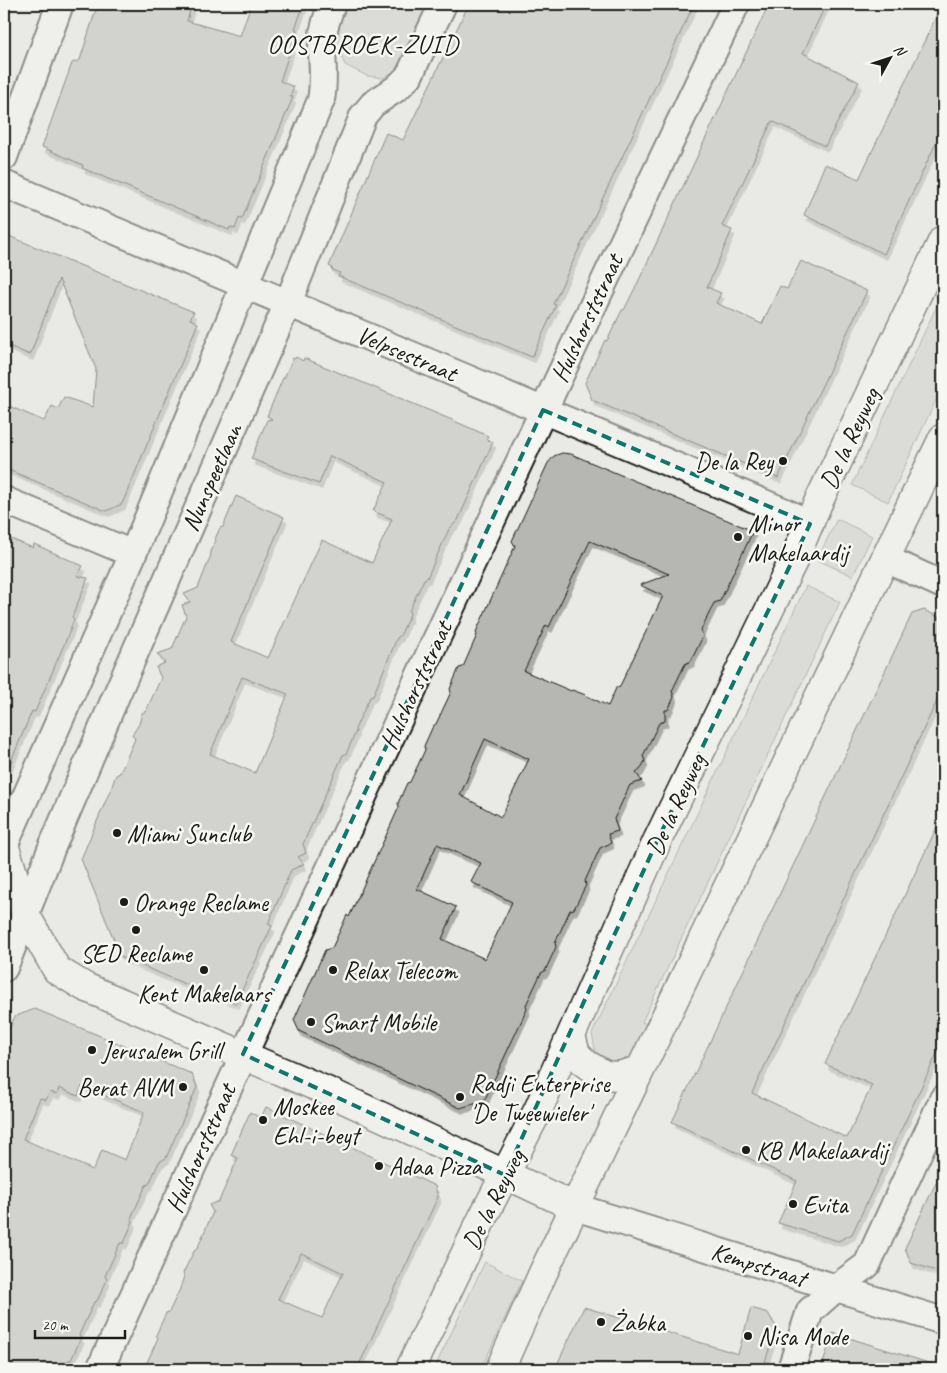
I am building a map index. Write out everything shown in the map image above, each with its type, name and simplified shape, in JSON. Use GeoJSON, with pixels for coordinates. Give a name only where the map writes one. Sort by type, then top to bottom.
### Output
{"type":"FeatureCollection","features":[{"type":"Feature","properties":{"kind":"street"},"geometry":{"type":"LineString","coordinates":[[4,157],[60,4]]}},
{"type":"Feature","properties":{"kind":"street","name":"Nunspeetlaan"},"geometry":{"type":"LineString","coordinates":[[4,845],[133,554],[321,100],[324,83],[322,44],[325,24],[332,4]]}},
{"type":"Feature","properties":{"kind":"street","name":"Nunspeetlaan"},"geometry":{"type":"LineString","coordinates":[[4,968],[108,714],[288,302],[363,116],[373,104],[398,88],[409,76],[443,4]]}},
{"type":"Feature","properties":{"kind":"street","name":"Hulshorststraat"},"geometry":{"type":"LineString","coordinates":[[100,1369],[243,1054],[543,410],[736,4]]}},
{"type":"Feature","properties":{"kind":"street","name":"Velpsestraat"},"geometry":{"type":"LineString","coordinates":[[4,184],[288,302],[810,524]]}},
{"type":"Feature","properties":{"kind":"street","name":"De la Reyweg"},"geometry":{"type":"LineString","coordinates":[[410,1369],[538,1110],[658,839],[810,524],[943,240]]}},
{"type":"Feature","properties":{"kind":"street"},"geometry":{"type":"LineString","coordinates":[[500,1369],[543,1273],[943,438]]}},
{"type":"Feature","properties":{"kind":"street"},"geometry":{"type":"LineString","coordinates":[[4,500],[133,554]]}},
{"type":"Feature","properties":{"kind":"street"},"geometry":{"type":"LineString","coordinates":[[886,559],[943,585]]}},
{"type":"Feature","properties":{"kind":"street"},"geometry":{"type":"LineString","coordinates":[[4,845],[26,916],[57,970],[85,988],[329,1092],[575,1207]]}},
{"type":"Feature","properties":{"kind":"street"},"geometry":{"type":"LineString","coordinates":[[571,1036],[576,1054],[586,1064],[605,1074],[618,1076],[640,1070]]}},
{"type":"Feature","properties":{"kind":"street"},"geometry":{"type":"LineString","coordinates":[[791,1369],[810,1312],[836,1288],[867,1265],[943,1099]]}},
{"type":"Feature","properties":{"kind":"street","name":"Kempstraat"},"geometry":{"type":"LineString","coordinates":[[575,1207],[943,1321]]}},
{"type":"Feature","properties":{"kind":"highlighted area"},"geometry":{"type":"Polygon","coordinates":[[[543,410],[810,524],[658,839],[505,1175],[243,1054],[543,410]]]}},
{"type":"Feature","properties":{"kind":"shaded area"},"geometry":{"type":"Polygon","coordinates":[[[342,4],[430,4],[398,69],[383,78],[367,76],[345,65],[337,41],[338,21],[342,4]]]}},
{"type":"Feature","properties":{"kind":"shaded area"},"geometry":{"type":"Polygon","coordinates":[[[943,293],[943,385],[888,502],[852,485],[943,293]]]}},
{"type":"Feature","properties":{"kind":"shaded area"},"geometry":{"type":"Polygon","coordinates":[[[837,519],[872,536],[853,576],[817,560],[837,519]]]}},
{"type":"Feature","properties":{"kind":"shaded area"},"geometry":{"type":"Polygon","coordinates":[[[806,586],[840,602],[642,1022],[652,1027],[638,1056],[627,1063],[613,1064],[596,1054],[592,1034],[806,586]]]}},
{"type":"Feature","properties":{"kind":"shaded area"},"geometry":{"type":"Polygon","coordinates":[[[485,1262],[522,1281],[481,1369],[434,1369],[485,1262]]]}},
{"type":"Feature","properties":{"kind":"building"},"geometry":{"type":"Polygon","coordinates":[[[107,4],[192,4],[187,21],[240,36],[251,4],[304,4],[280,81],[294,87],[290,97],[293,97],[242,219],[239,218],[235,229],[230,227],[229,230],[82,168],[83,165],[42,147],[72,63],[80,60],[97,6],[107,4]]]}},
{"type":"Feature","properties":{"kind":"building"},"geometry":{"type":"Polygon","coordinates":[[[469,4],[694,4],[553,304],[556,305],[532,357],[338,276],[340,273],[329,266],[386,133],[403,140],[469,4]]]}},
{"type":"Feature","properties":{"kind":"building"},"geometry":{"type":"Polygon","coordinates":[[[769,4],[826,4],[803,53],[859,82],[825,146],[772,121],[722,226],[732,230],[707,287],[721,293],[716,303],[762,324],[780,286],[787,289],[801,261],[867,291],[778,478],[592,400],[585,383],[605,340],[607,341],[639,280],[769,4]]]}},
{"type":"Feature","properties":{"kind":"building"},"geometry":{"type":"Polygon","coordinates":[[[942,4],[943,128],[884,254],[804,215],[825,164],[859,179],[942,4]]]}},
{"type":"Feature","properties":{"kind":"building"},"geometry":{"type":"Polygon","coordinates":[[[4,234],[194,312],[190,319],[198,323],[122,504],[106,511],[4,468],[4,404],[44,421],[52,406],[58,409],[64,397],[93,407],[96,369],[59,279],[30,355],[4,344],[4,234]]]}},
{"type":"Feature","properties":{"kind":"building"},"geometry":{"type":"Polygon","coordinates":[[[296,357],[303,361],[304,358],[452,420],[488,436],[486,439],[493,442],[458,520],[449,529],[427,578],[424,579],[373,696],[370,697],[355,729],[356,731],[346,754],[343,755],[303,844],[306,853],[298,857],[304,864],[291,870],[268,924],[272,926],[236,1003],[215,994],[214,996],[121,957],[81,859],[116,775],[120,773],[135,739],[132,735],[139,724],[142,713],[146,711],[161,678],[156,667],[165,663],[157,654],[172,649],[186,616],[182,605],[190,602],[184,594],[198,588],[211,555],[210,551],[236,496],[284,517],[231,642],[268,658],[322,540],[372,563],[392,519],[373,511],[387,482],[330,456],[319,484],[251,459],[267,420],[272,419],[267,416],[283,378],[293,358],[295,359],[296,357]],[[242,677],[210,754],[255,773],[288,694],[242,677]]]}},
{"type":"Feature","properties":{"kind":"building"},"geometry":{"type":"Polygon","coordinates":[[[562,453],[571,454],[753,531],[720,601],[714,603],[701,630],[703,636],[691,661],[685,664],[672,691],[674,697],[668,710],[665,710],[665,721],[659,723],[643,756],[645,761],[636,773],[642,781],[630,785],[614,819],[618,831],[608,834],[611,843],[600,848],[585,881],[586,885],[574,909],[570,910],[555,943],[556,947],[526,1005],[527,1009],[484,1101],[460,1108],[299,1031],[294,1020],[325,950],[332,948],[347,915],[349,917],[399,807],[398,803],[407,783],[410,782],[425,750],[424,746],[433,726],[436,724],[451,692],[450,689],[459,668],[463,667],[477,635],[476,632],[515,546],[512,541],[548,463],[554,456],[562,453]],[[590,541],[549,627],[546,625],[524,671],[608,706],[617,686],[619,688],[663,596],[640,585],[669,574],[590,541]],[[485,739],[460,795],[501,817],[529,759],[485,739]],[[437,844],[417,889],[456,907],[442,939],[485,959],[512,902],[471,882],[481,863],[437,844]]]}},
{"type":"Feature","properties":{"kind":"building"},"geometry":{"type":"Polygon","coordinates":[[[4,536],[33,548],[34,544],[83,566],[77,576],[88,578],[72,617],[74,619],[69,633],[35,712],[32,711],[4,778],[4,536]]]}},
{"type":"Feature","properties":{"kind":"building"},"geometry":{"type":"Polygon","coordinates":[[[924,610],[943,619],[943,688],[752,1093],[847,1138],[872,1085],[825,1064],[943,814],[943,1041],[852,1234],[838,1241],[778,1223],[797,1181],[672,1122],[912,614],[924,610]]]}},
{"type":"Feature","properties":{"kind":"building"},"geometry":{"type":"Polygon","coordinates":[[[35,1009],[192,1074],[197,1087],[166,1158],[159,1162],[149,1184],[146,1185],[131,1218],[133,1221],[124,1243],[120,1243],[105,1276],[107,1280],[97,1301],[94,1302],[79,1335],[81,1338],[71,1360],[68,1360],[63,1369],[4,1369],[4,1041],[16,1016],[35,1009]],[[82,1086],[78,1096],[59,1088],[57,1094],[50,1092],[46,1100],[40,1098],[23,1139],[93,1170],[102,1150],[125,1160],[144,1112],[82,1086]]]}},
{"type":"Feature","properties":{"kind":"building"},"geometry":{"type":"Polygon","coordinates":[[[266,1107],[435,1186],[438,1197],[357,1369],[144,1369],[158,1338],[156,1335],[180,1289],[184,1276],[183,1273],[194,1251],[197,1249],[213,1212],[209,1205],[219,1201],[238,1158],[231,1155],[250,1112],[261,1118],[266,1107]],[[301,1253],[278,1299],[322,1318],[343,1273],[301,1253]]]}},
{"type":"Feature","properties":{"kind":"building"},"geometry":{"type":"Polygon","coordinates":[[[943,1168],[943,1273],[911,1263],[905,1248],[943,1168]]]}},
{"type":"Feature","properties":{"kind":"building"},"geometry":{"type":"Polygon","coordinates":[[[584,1307],[738,1354],[751,1308],[768,1313],[776,1327],[765,1362],[769,1363],[768,1369],[555,1369],[584,1307]]]}},
{"type":"Feature","properties":{"kind":"building"},"geometry":{"type":"Polygon","coordinates":[[[833,1333],[932,1364],[931,1369],[821,1369],[833,1333]]]}},
{"type":"Feature","properties":{"kind":"place","name":"De la Rey"},"geometry":{"type":"Point","coordinates":[783,461]}},
{"type":"Feature","properties":{"kind":"place","name":"Minor Makelaardij"},"geometry":{"type":"Point","coordinates":[738,537]}},
{"type":"Feature","properties":{"kind":"place","name":"Miami Sunclub"},"geometry":{"type":"Point","coordinates":[117,833]}},
{"type":"Feature","properties":{"kind":"place","name":"Orange Reclame"},"geometry":{"type":"Point","coordinates":[124,902]}},
{"type":"Feature","properties":{"kind":"place","name":"SED Reclame"},"geometry":{"type":"Point","coordinates":[136,930]}},
{"type":"Feature","properties":{"kind":"place","name":"Kent Makelaars"},"geometry":{"type":"Point","coordinates":[204,970]}},
{"type":"Feature","properties":{"kind":"place","name":"Relax Telecom"},"geometry":{"type":"Point","coordinates":[333,970]}},
{"type":"Feature","properties":{"kind":"place","name":"Smart Mobile"},"geometry":{"type":"Point","coordinates":[311,1022]}},
{"type":"Feature","properties":{"kind":"place","name":"Jerusalem Grill"},"geometry":{"type":"Point","coordinates":[92,1050]}},
{"type":"Feature","properties":{"kind":"place","name":"Berat AVM"},"geometry":{"type":"Point","coordinates":[183,1087]}},
{"type":"Feature","properties":{"kind":"place","name":"Radji Enterprise 'De Tweewieler'"},"geometry":{"type":"Point","coordinates":[460,1097]}},
{"type":"Feature","properties":{"kind":"place","name":"Moskee Ehl-i-beyt"},"geometry":{"type":"Point","coordinates":[263,1120]}},
{"type":"Feature","properties":{"kind":"place","name":"KB Makelaardij"},"geometry":{"type":"Point","coordinates":[746,1150]}},
{"type":"Feature","properties":{"kind":"place","name":"Adaa Pizza"},"geometry":{"type":"Point","coordinates":[379,1166]}},
{"type":"Feature","properties":{"kind":"place","name":"Evita"},"geometry":{"type":"Point","coordinates":[793,1204]}},
{"type":"Feature","properties":{"kind":"place","name":"Żabka"},"geometry":{"type":"Point","coordinates":[601,1322]}},
{"type":"Feature","properties":{"kind":"place","name":"Nisa Mode"},"geometry":{"type":"Point","coordinates":[748,1336]}},
{"type":"Feature","properties":{"kind":"district","name":"OOSTBROEK-ZUID"},"geometry":{"type":"Point","coordinates":[363,44]}}]}
